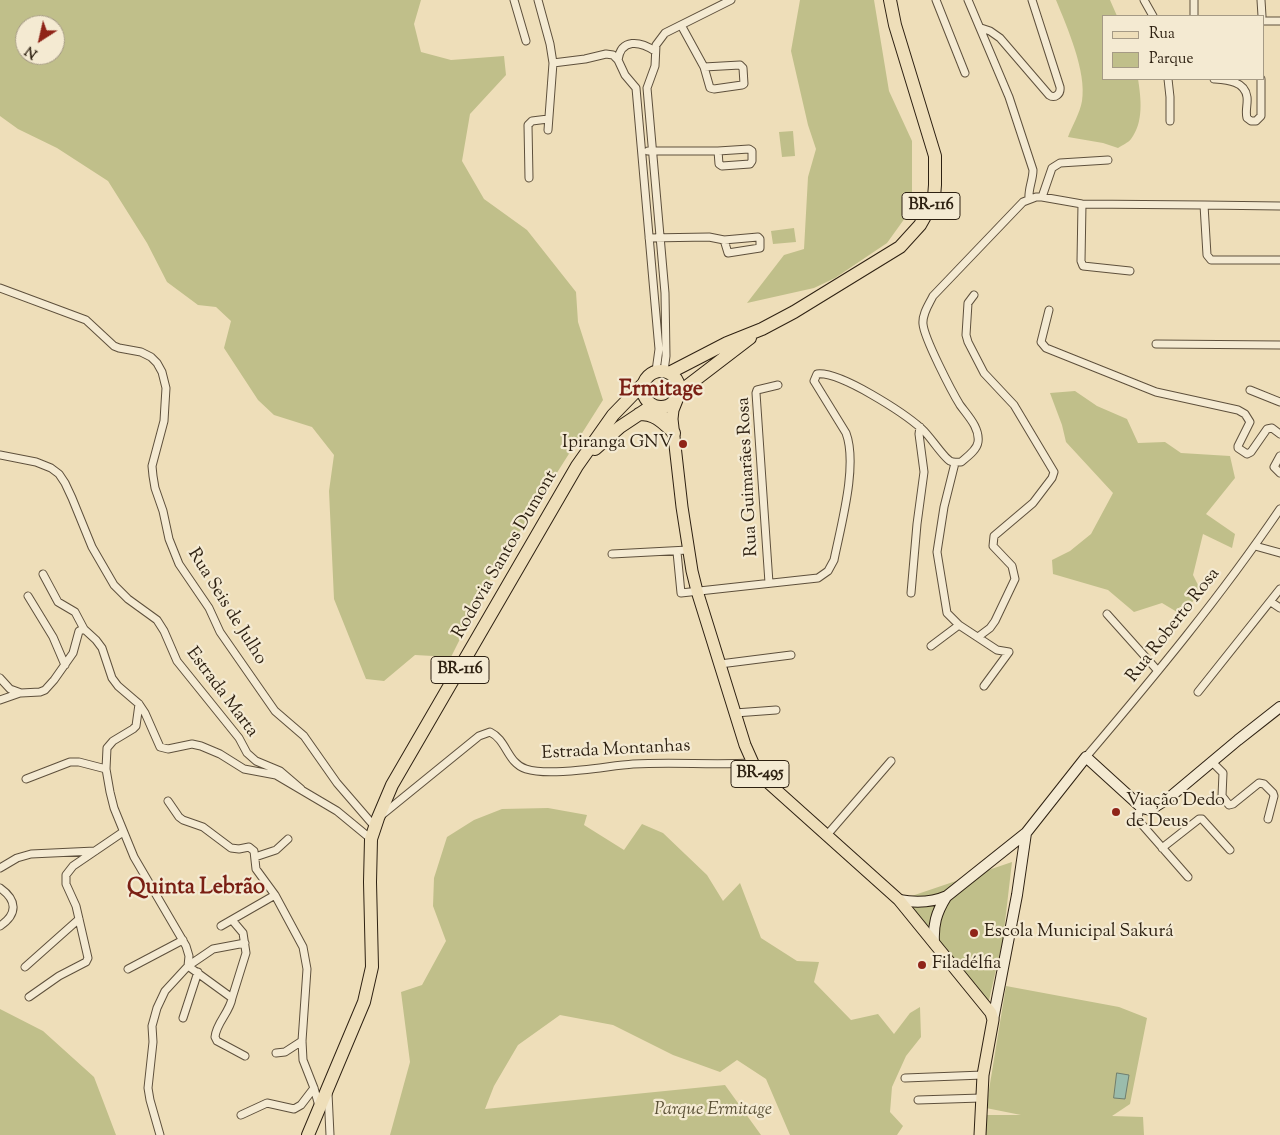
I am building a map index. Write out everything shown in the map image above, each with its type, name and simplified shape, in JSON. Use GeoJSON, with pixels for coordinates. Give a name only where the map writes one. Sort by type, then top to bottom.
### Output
{"type":"FeatureCollection","features":[{"type":"Feature","properties":{"kind":"highway","name":"BR-116"},"geometry":{"type":"LineString","coordinates":[[577,466],[614,415],[644,383],[646,378],[762,329],[794,312],[900,247],[920,225],[934,197],[935,156],[895,25],[890,0]]}},
{"type":"Feature","properties":{"kind":"highway","name":"BR-116"},"geometry":{"type":"LineString","coordinates":[[577,466],[620,427],[639,414],[655,406],[670,405],[686,387],[762,329]]}},
{"type":"Feature","properties":{"kind":"highway"},"geometry":{"type":"LineString","coordinates":[[663,372],[677,381],[679,395]]}},
{"type":"Feature","properties":{"kind":"highway"},"geometry":{"type":"LineString","coordinates":[[644,383],[644,391],[649,402],[655,406]]}},
{"type":"Feature","properties":{"kind":"highway"},"geometry":{"type":"LineString","coordinates":[[639,414],[653,415],[659,418],[674,433]]}},
{"type":"Feature","properties":{"kind":"highway","name":"Rodovia Santos Dumont"},"geometry":{"type":"LineString","coordinates":[[308,1135],[364,1002],[370,980],[372,966],[370,882],[375,828],[392,785],[577,466]]}},
{"type":"Feature","properties":{"kind":"main road","name":"BR-495"},"geometry":{"type":"LineString","coordinates":[[679,395],[673,410],[682,551],[697,591],[741,734],[752,763],[777,792],[899,900],[991,1013],[993,1020]]}},
{"type":"Feature","properties":{"kind":"main road","name":"BR-495"},"geometry":{"type":"LineString","coordinates":[[655,406],[674,433]]}},
{"type":"Feature","properties":{"kind":"main road"},"geometry":{"type":"LineString","coordinates":[[980,1135],[983,1075],[993,1020]]}},
{"type":"Feature","properties":{"kind":"street"},"geometry":{"type":"LineString","coordinates":[[514,0],[526,42]]}},
{"type":"Feature","properties":{"kind":"street"},"geometry":{"type":"LineString","coordinates":[[538,0],[553,63],[548,130]]}},
{"type":"Feature","properties":{"kind":"street"},"geometry":{"type":"LineString","coordinates":[[663,372],[666,356],[665,293],[647,88],[655,66],[655,51],[659,40],[665,33],[730,0]]}},
{"type":"Feature","properties":{"kind":"street"},"geometry":{"type":"LineString","coordinates":[[936,0],[965,73]]}},
{"type":"Feature","properties":{"kind":"street"},"geometry":{"type":"LineString","coordinates":[[968,0],[1009,97],[1033,170],[1033,179],[1028,192],[1028,199]]}},
{"type":"Feature","properties":{"kind":"street"},"geometry":{"type":"LineString","coordinates":[[981,28],[990,31],[1000,38],[1049,95],[1058,95],[1060,87],[1032,0]]}},
{"type":"Feature","properties":{"kind":"street"},"geometry":{"type":"LineString","coordinates":[[1144,0],[1152,15]]}},
{"type":"Feature","properties":{"kind":"street"},"geometry":{"type":"LineString","coordinates":[[1194,0],[1194,15]]}},
{"type":"Feature","properties":{"kind":"street"},"geometry":{"type":"LineString","coordinates":[[1261,0],[1262,15]]}},
{"type":"Feature","properties":{"kind":"street"},"geometry":{"type":"LineString","coordinates":[[1265,21],[1280,21]]}},
{"type":"Feature","properties":{"kind":"street"},"geometry":{"type":"LineString","coordinates":[[681,26],[704,67],[708,86],[712,89],[742,86],[744,84],[743,68],[740,65],[704,67]]}},
{"type":"Feature","properties":{"kind":"street"},"geometry":{"type":"LineString","coordinates":[[655,51],[643,43],[631,44],[619,52],[618,60],[621,70],[636,88],[638,96],[648,238],[663,372]]}},
{"type":"Feature","properties":{"kind":"street"},"geometry":{"type":"LineString","coordinates":[[553,63],[606,54],[613,55],[618,60]]}},
{"type":"Feature","properties":{"kind":"street"},"geometry":{"type":"LineString","coordinates":[[630,81],[638,82],[649,79]]}},
{"type":"Feature","properties":{"kind":"street"},"geometry":{"type":"LineString","coordinates":[[1168,80],[1170,121]]}},
{"type":"Feature","properties":{"kind":"street"},"geometry":{"type":"LineString","coordinates":[[1223,80],[1232,81],[1243,88],[1247,97],[1247,118],[1251,121],[1256,121],[1260,116],[1261,80]]}},
{"type":"Feature","properties":{"kind":"street"},"geometry":{"type":"LineString","coordinates":[[529,178],[528,125],[532,121],[548,119]]}},
{"type":"Feature","properties":{"kind":"street"},"geometry":{"type":"LineString","coordinates":[[643,151],[749,149],[752,151],[752,161],[750,164],[721,166],[719,164],[718,151]]}},
{"type":"Feature","properties":{"kind":"street"},"geometry":{"type":"LineString","coordinates":[[1042,197],[1050,173],[1056,165],[1060,163],[1108,160]]}},
{"type":"Feature","properties":{"kind":"street"},"geometry":{"type":"LineString","coordinates":[[612,554],[682,551],[680,592],[818,578],[828,571],[834,560],[850,470],[850,448],[846,433],[814,381],[817,374],[823,373],[842,380],[883,401],[920,427],[946,457],[955,463],[961,462],[978,444],[977,429],[954,395],[930,345],[922,325],[924,315],[933,296],[1015,209],[1028,199],[1042,197],[1082,204],[1280,206]]}},
{"type":"Feature","properties":{"kind":"street"},"geometry":{"type":"LineString","coordinates":[[1082,204],[1082,264],[1086,267],[1130,272]]}},
{"type":"Feature","properties":{"kind":"street"},"geometry":{"type":"LineString","coordinates":[[1204,205],[1207,255],[1211,260],[1280,260]]}},
{"type":"Feature","properties":{"kind":"street"},"geometry":{"type":"LineString","coordinates":[[648,238],[709,237],[724,240],[758,237],[760,239],[760,248],[728,253],[724,240]]}},
{"type":"Feature","properties":{"kind":"street","name":"Rua Seis de Julho"},"geometry":{"type":"LineString","coordinates":[[0,288],[86,320],[114,346],[141,352],[151,357],[157,363],[162,372],[166,388],[164,421],[152,466],[153,476],[169,539],[179,564],[205,601],[220,632],[275,711],[304,736],[337,783],[375,828]]}},
{"type":"Feature","properties":{"kind":"street"},"geometry":{"type":"LineString","coordinates":[[974,295],[968,303],[966,335],[968,342],[984,373],[1014,405],[1054,472],[1052,478],[1033,503],[994,536],[994,546],[1012,566],[1015,572],[1014,579],[995,621],[990,628],[978,637]]}},
{"type":"Feature","properties":{"kind":"street"},"geometry":{"type":"LineString","coordinates":[[1049,310],[1041,342],[1046,348],[1156,392],[1238,410],[1245,414],[1250,422],[1238,446],[1247,454],[1251,452],[1267,429],[1272,428],[1280,434]]}},
{"type":"Feature","properties":{"kind":"street"},"geometry":{"type":"LineString","coordinates":[[1156,344],[1280,345]]}},
{"type":"Feature","properties":{"kind":"street","name":"Rua Guimarães Rosa"},"geometry":{"type":"LineString","coordinates":[[769,583],[756,392],[757,390],[778,386]]}},
{"type":"Feature","properties":{"kind":"street"},"geometry":{"type":"LineString","coordinates":[[1250,390],[1280,402]]}},
{"type":"Feature","properties":{"kind":"street"},"geometry":{"type":"LineString","coordinates":[[911,594],[924,472],[918,434],[920,427]]}},
{"type":"Feature","properties":{"kind":"street","name":"Estrada Marta"},"geometry":{"type":"LineString","coordinates":[[0,455],[36,462],[51,468],[59,474],[72,498],[92,547],[114,585],[128,599],[157,620],[177,661],[236,734],[250,757],[280,771],[301,789]]}},
{"type":"Feature","properties":{"kind":"street"},"geometry":{"type":"LineString","coordinates":[[1280,456],[1274,467],[1280,473]]}},
{"type":"Feature","properties":{"kind":"street"},"geometry":{"type":"LineString","coordinates":[[955,463],[944,506],[938,559],[947,613],[959,624],[997,650],[1009,652],[984,686]]}},
{"type":"Feature","properties":{"kind":"street","name":"Rua Roberto Rosa"},"geometry":{"type":"LineString","coordinates":[[1086,757],[1158,671],[1255,546],[1280,509]]}},
{"type":"Feature","properties":{"kind":"street"},"geometry":{"type":"LineString","coordinates":[[1255,546],[1280,553]]}},
{"type":"Feature","properties":{"kind":"street"},"geometry":{"type":"LineString","coordinates":[[43,574],[58,602],[74,612],[84,628],[90,632],[102,648],[112,678],[118,686],[140,704],[160,747],[168,749],[192,744],[207,747],[244,769],[276,775],[337,811],[375,828]]}},
{"type":"Feature","properties":{"kind":"street"},"geometry":{"type":"LineString","coordinates":[[1198,692],[1280,589]]}},
{"type":"Feature","properties":{"kind":"street"},"geometry":{"type":"LineString","coordinates":[[28,596],[53,637],[65,665]]}},
{"type":"Feature","properties":{"kind":"street"},"geometry":{"type":"LineString","coordinates":[[1271,602],[1280,608]]}},
{"type":"Feature","properties":{"kind":"street"},"geometry":{"type":"LineString","coordinates":[[1107,614],[1158,671]]}},
{"type":"Feature","properties":{"kind":"street"},"geometry":{"type":"LineString","coordinates":[[931,646],[959,624]]}},
{"type":"Feature","properties":{"kind":"street"},"geometry":{"type":"LineString","coordinates":[[0,700],[20,693],[45,690],[74,651],[79,630],[84,628]]}},
{"type":"Feature","properties":{"kind":"street"},"geometry":{"type":"LineString","coordinates":[[720,664],[791,655]]}},
{"type":"Feature","properties":{"kind":"street"},"geometry":{"type":"LineString","coordinates":[[0,678],[10,689],[20,693]]}},
{"type":"Feature","properties":{"kind":"street"},"geometry":{"type":"LineString","coordinates":[[140,704],[136,726],[113,740],[107,748],[106,769],[114,808],[123,832],[142,874],[188,950],[188,966]]}},
{"type":"Feature","properties":{"kind":"street"},"geometry":{"type":"LineString","coordinates":[[899,900],[919,903],[934,901],[947,896],[1026,833],[1086,757],[1142,808],[1150,810],[1159,805],[1280,707]]}},
{"type":"Feature","properties":{"kind":"street"},"geometry":{"type":"LineString","coordinates":[[735,714],[776,710]]}},
{"type":"Feature","properties":{"kind":"street","name":"Estrada Montanhas"},"geometry":{"type":"LineString","coordinates":[[375,828],[479,736],[490,732],[501,739],[506,751],[518,764],[532,770],[551,772],[633,764],[752,763]]}},
{"type":"Feature","properties":{"kind":"street"},"geometry":{"type":"LineString","coordinates":[[827,836],[891,760]]}},
{"type":"Feature","properties":{"kind":"street"},"geometry":{"type":"LineString","coordinates":[[26,779],[70,762],[79,762],[106,769]]}},
{"type":"Feature","properties":{"kind":"street"},"geometry":{"type":"LineString","coordinates":[[1212,762],[1223,773],[1222,796],[1229,805],[1233,804],[1259,783],[1264,784],[1274,796],[1268,819]]}},
{"type":"Feature","properties":{"kind":"street"},"geometry":{"type":"LineString","coordinates":[[168,801],[183,820],[203,827],[235,850],[252,848],[256,870],[275,895],[297,934],[306,957],[302,1041],[303,1060],[314,1088],[319,1109]]}},
{"type":"Feature","properties":{"kind":"street"},"geometry":{"type":"LineString","coordinates":[[1142,808],[1139,812],[1138,820],[1188,876]]}},
{"type":"Feature","properties":{"kind":"street"},"geometry":{"type":"LineString","coordinates":[[1162,848],[1199,819],[1202,819],[1230,850]]}},
{"type":"Feature","properties":{"kind":"street"},"geometry":{"type":"LineString","coordinates":[[29,997],[60,976],[86,962],[88,958],[76,906],[66,884],[66,875],[73,866],[123,832]]}},
{"type":"Feature","properties":{"kind":"street"},"geometry":{"type":"LineString","coordinates":[[993,1020],[1017,895],[1026,833]]}},
{"type":"Feature","properties":{"kind":"street"},"geometry":{"type":"LineString","coordinates":[[255,857],[276,850],[288,840]]}},
{"type":"Feature","properties":{"kind":"street"},"geometry":{"type":"LineString","coordinates":[[0,868],[17,858],[31,854],[96,851]]}},
{"type":"Feature","properties":{"kind":"street"},"geometry":{"type":"LineString","coordinates":[[0,888],[13,902],[11,916],[0,926]]}},
{"type":"Feature","properties":{"kind":"street"},"geometry":{"type":"LineString","coordinates":[[220,926],[275,895]]}},
{"type":"Feature","properties":{"kind":"street"},"geometry":{"type":"LineString","coordinates":[[934,943],[935,920],[939,908],[947,896]]}},
{"type":"Feature","properties":{"kind":"street"},"geometry":{"type":"LineString","coordinates":[[25,967],[79,919]]}},
{"type":"Feature","properties":{"kind":"street"},"geometry":{"type":"LineString","coordinates":[[232,920],[243,933],[246,953],[230,1007],[216,1031],[215,1037],[217,1041],[245,1056]]}},
{"type":"Feature","properties":{"kind":"street"},"geometry":{"type":"LineString","coordinates":[[128,969],[183,940]]}},
{"type":"Feature","properties":{"kind":"street"},"geometry":{"type":"LineString","coordinates":[[160,1135],[148,1088],[153,1042],[152,1026],[156,1008],[165,990],[188,966],[213,949],[245,943]]}},
{"type":"Feature","properties":{"kind":"street"},"geometry":{"type":"LineString","coordinates":[[188,966],[232,998]]}},
{"type":"Feature","properties":{"kind":"street"},"geometry":{"type":"LineString","coordinates":[[183,1018],[198,972]]}},
{"type":"Feature","properties":{"kind":"street"},"geometry":{"type":"LineString","coordinates":[[276,1052],[285,1052],[302,1041]]}},
{"type":"Feature","properties":{"kind":"street"},"geometry":{"type":"LineString","coordinates":[[904,1078],[983,1075]]}},
{"type":"Feature","properties":{"kind":"street"},"geometry":{"type":"LineString","coordinates":[[328,1086],[330,1135]]}},
{"type":"Feature","properties":{"kind":"street"},"geometry":{"type":"LineString","coordinates":[[241,1115],[267,1103],[294,1109],[301,1105],[314,1088]]}},
{"type":"Feature","properties":{"kind":"street"},"geometry":{"type":"LineString","coordinates":[[918,1100],[981,1098]]}},
{"type":"Feature","properties":{"kind":"green space"},"geometry":{"type":"Polygon","coordinates":[[[0,0],[421,0],[414,24],[421,52],[451,60],[504,56],[506,75],[470,114],[462,161],[484,199],[527,230],[576,292],[578,322],[603,400],[491,577],[451,657],[415,655],[384,681],[366,679],[334,599],[329,491],[334,455],[312,427],[274,415],[258,400],[224,348],[231,321],[216,307],[198,305],[167,282],[147,243],[108,181],[57,148],[18,129],[0,116],[0,0]]]}},
{"type":"Feature","properties":{"kind":"green space"},"geometry":{"type":"Polygon","coordinates":[[[800,0],[874,0],[889,91],[912,141],[912,202],[905,218],[887,243],[835,278],[814,288],[747,303],[784,255],[804,249],[808,177],[816,149],[808,125],[791,51],[800,0]]]}},
{"type":"Feature","properties":{"kind":"green space"},"geometry":{"type":"Polygon","coordinates":[[[1056,0],[1110,0],[1117,15],[1102,15],[1102,80],[1138,80],[1141,102],[1140,118],[1135,132],[1130,140],[1118,148],[1103,143],[1068,137],[1081,106],[1083,89],[1079,63],[1056,0]]]}},
{"type":"Feature","properties":{"kind":"green space"},"geometry":{"type":"Polygon","coordinates":[[[793,131],[795,156],[782,157],[779,132],[793,131]]]}},
{"type":"Feature","properties":{"kind":"green space"},"geometry":{"type":"Polygon","coordinates":[[[794,228],[796,242],[773,244],[771,231],[794,228]]]}},
{"type":"Feature","properties":{"kind":"green space"},"geometry":{"type":"Polygon","coordinates":[[[1075,391],[1097,406],[1127,419],[1138,443],[1165,442],[1181,453],[1230,456],[1235,478],[1206,514],[1235,534],[1232,548],[1203,534],[1193,575],[1201,591],[1182,615],[1162,603],[1134,612],[1108,590],[1053,574],[1052,560],[1070,551],[1091,534],[1113,493],[1066,442],[1050,393],[1075,391]]]}},
{"type":"Feature","properties":{"kind":"green space","name":"Parque Ermitage"},"geometry":{"type":"Polygon","coordinates":[[[548,808],[587,815],[584,825],[624,850],[642,824],[663,833],[707,875],[723,901],[740,883],[761,938],[797,961],[819,962],[814,982],[851,1020],[878,1014],[894,1034],[910,1013],[920,1007],[921,1037],[906,1056],[892,1087],[890,1112],[903,1126],[897,1135],[790,1135],[766,1079],[737,1060],[720,1072],[673,1055],[613,1025],[560,1015],[518,1045],[494,1086],[485,1109],[725,1085],[761,1135],[390,1135],[410,1062],[401,992],[422,985],[446,941],[433,906],[434,878],[447,837],[474,820],[502,809],[548,808]]]}},
{"type":"Feature","properties":{"kind":"green space","name":"Escola Municipal Sakurá"},"geometry":{"type":"Polygon","coordinates":[[[1012,862],[1003,939],[987,1009],[894,902],[1012,862]]]}},
{"type":"Feature","properties":{"kind":"green space"},"geometry":{"type":"Polygon","coordinates":[[[1006,986],[1119,1007],[1147,1018],[1130,1104],[1112,1116],[1143,1117],[1144,1135],[983,1135],[980,1115],[1021,1115],[986,1108],[1006,986]]]}},
{"type":"Feature","properties":{"kind":"green space"},"geometry":{"type":"Polygon","coordinates":[[[0,1009],[43,1031],[94,1077],[116,1135],[0,1135],[0,1009]]]}},
{"type":"Feature","properties":{"kind":"shaded area"},"geometry":{"type":"Polygon","coordinates":[[[1117,1073],[1129,1075],[1125,1099],[1114,1098],[1117,1073]]]}},
{"type":"Feature","properties":{"kind":"place","name":"Ipiranga GNV"},"geometry":{"type":"Point","coordinates":[683,444]}},
{"type":"Feature","properties":{"kind":"place","name":"Viação Dedo de Deus"},"geometry":{"type":"Point","coordinates":[1116,812]}},
{"type":"Feature","properties":{"kind":"place","name":"Escola Municipal Sakurá"},"geometry":{"type":"Point","coordinates":[974,933]}},
{"type":"Feature","properties":{"kind":"place","name":"Filadélfia"},"geometry":{"type":"Point","coordinates":[922,965]}},
{"type":"Feature","properties":{"kind":"district","name":"Ermitage"},"geometry":{"type":"Point","coordinates":[661,391]}},
{"type":"Feature","properties":{"kind":"district","name":"Quinta Lebrão"},"geometry":{"type":"Point","coordinates":[196,889]}}]}
